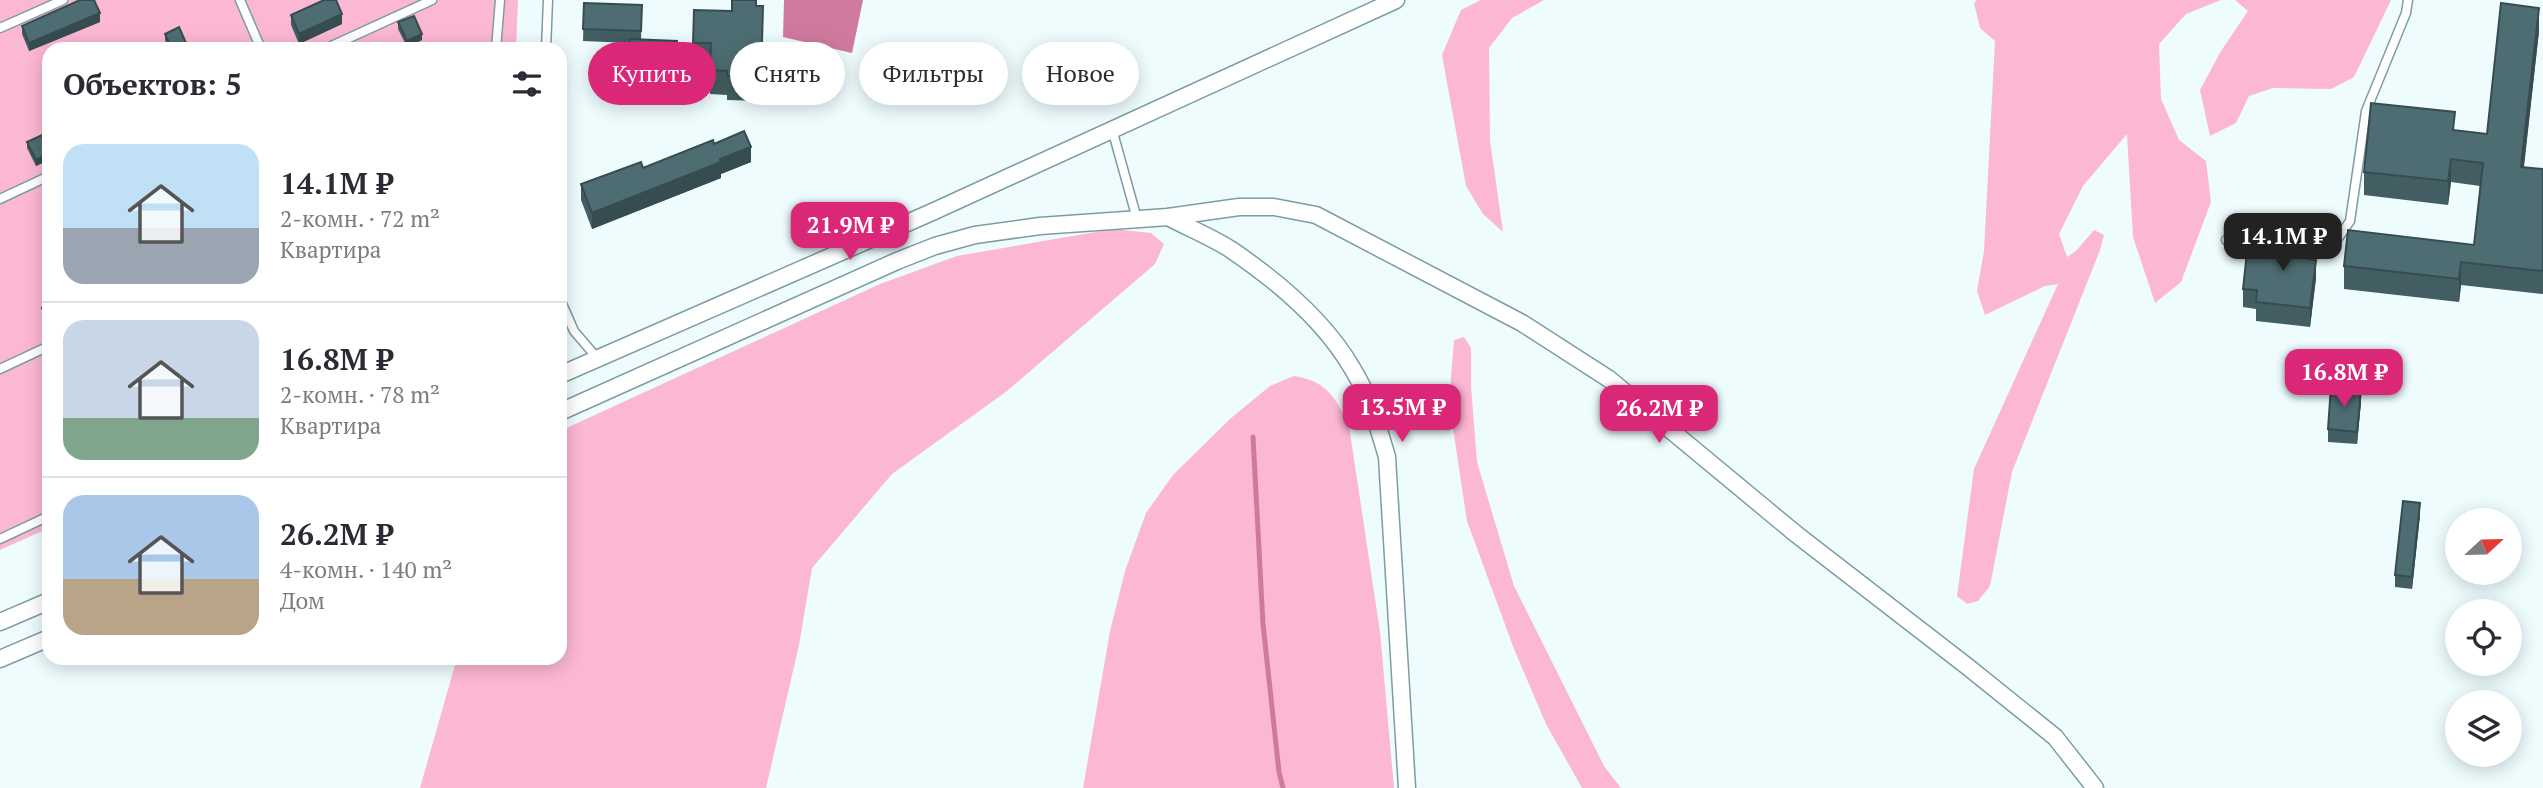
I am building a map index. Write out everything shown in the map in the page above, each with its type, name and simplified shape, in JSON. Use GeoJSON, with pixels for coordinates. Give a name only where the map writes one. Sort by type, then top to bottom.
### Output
{"type":"FeatureCollection","features":[{"type":"Feature","properties":{"kind":"street"},"geometry":{"type":"LineString","coordinates":[[567,372],[918,218],[1396,0]]}},
{"type":"Feature","properties":{"kind":"street"},"geometry":{"type":"LineString","coordinates":[[567,409],[935,246],[975,235],[1040,226],[1168,217],[1239,207],[1274,206],[1316,215],[1522,323],[1609,379],[1796,534],[2054,737],[2095,788]]}},
{"type":"Feature","properties":{"kind":"street"},"geometry":{"type":"LineString","coordinates":[[1168,217],[1229,249],[1284,291],[1312,317],[1352,367],[1373,409],[1387,457],[1407,788]]}},
{"type":"Feature","properties":{"kind":"street"},"geometry":{"type":"LineString","coordinates":[[0,622],[42,604]]}},
{"type":"Feature","properties":{"kind":"street"},"geometry":{"type":"LineString","coordinates":[[0,659],[42,641]]}},
{"type":"Feature","properties":{"kind":"lane"},"geometry":{"type":"LineString","coordinates":[[0,28],[63,0]]}},
{"type":"Feature","properties":{"kind":"lane"},"geometry":{"type":"LineString","coordinates":[[240,0],[258,42]]}},
{"type":"Feature","properties":{"kind":"lane"},"geometry":{"type":"LineString","coordinates":[[340,42],[432,0]]}},
{"type":"Feature","properties":{"kind":"lane"},"geometry":{"type":"LineString","coordinates":[[497,42],[500,0]]}},
{"type":"Feature","properties":{"kind":"lane"},"geometry":{"type":"LineString","coordinates":[[547,42],[548,0]]}},
{"type":"Feature","properties":{"kind":"lane"},"geometry":{"type":"LineString","coordinates":[[2226,240],[2339,237],[2350,221],[2366,111],[2406,13],[2408,0]]}},
{"type":"Feature","properties":{"kind":"lane"},"geometry":{"type":"LineString","coordinates":[[1112,129],[1137,219]]}},
{"type":"Feature","properties":{"kind":"lane"},"geometry":{"type":"LineString","coordinates":[[0,199],[42,179]]}},
{"type":"Feature","properties":{"kind":"lane"},"geometry":{"type":"LineString","coordinates":[[567,315],[574,331],[598,359]]}},
{"type":"Feature","properties":{"kind":"lane"},"geometry":{"type":"LineString","coordinates":[[0,369],[42,349]]}},
{"type":"Feature","properties":{"kind":"lane"},"geometry":{"type":"LineString","coordinates":[[0,539],[42,519]]}},
{"type":"Feature","properties":{"kind":"shaded area"},"geometry":{"type":"Polygon","coordinates":[[[0,0],[518,0],[516,42],[42,42],[42,531],[0,550],[0,0]]]}},
{"type":"Feature","properties":{"kind":"shaded area"},"geometry":{"type":"Polygon","coordinates":[[[784,0],[863,0],[852,53],[845,51],[845,42],[805,42],[783,37],[784,0]]]}},
{"type":"Feature","properties":{"kind":"shaded area"},"geometry":{"type":"Polygon","coordinates":[[[1481,0],[1544,0],[1512,18],[1489,48],[1490,140],[1503,232],[1483,214],[1466,186],[1442,55],[1461,10],[1481,0]]]}},
{"type":"Feature","properties":{"kind":"shaded area"},"geometry":{"type":"Polygon","coordinates":[[[1977,0],[2221,0],[2186,14],[2159,44],[2161,99],[2179,140],[2206,161],[2211,202],[2181,282],[2155,303],[2133,237],[2127,134],[2083,186],[2059,234],[2067,257],[2076,251],[2094,230],[2104,235],[2012,472],[1990,586],[1978,601],[1967,604],[1957,596],[1974,469],[2058,284],[2045,286],[1985,315],[1977,291],[1984,251],[1995,41],[1980,28],[1974,3],[1977,0]]]}},
{"type":"Feature","properties":{"kind":"shaded area"},"geometry":{"type":"Polygon","coordinates":[[[2235,0],[2391,0],[2354,77],[2331,89],[2273,88],[2249,96],[2236,123],[2210,136],[2200,90],[2221,51],[2248,11],[2235,0]]]}},
{"type":"Feature","properties":{"kind":"shaded area"},"geometry":{"type":"Polygon","coordinates":[[[1113,229],[1151,233],[1164,244],[1155,264],[1007,391],[892,474],[812,568],[799,645],[766,788],[420,788],[455,665],[567,665],[567,428],[880,284],[957,256],[1113,229]]]}},
{"type":"Feature","properties":{"kind":"shaded area"},"geometry":{"type":"Polygon","coordinates":[[[1464,337],[1471,348],[1477,462],[1514,586],[1604,766],[1621,788],[1582,788],[1546,724],[1514,649],[1467,521],[1449,402],[1454,340],[1464,337]]]}},
{"type":"Feature","properties":{"kind":"shaded area"},"geometry":{"type":"Polygon","coordinates":[[[1294,376],[1315,382],[1329,392],[1349,426],[1380,632],[1394,788],[1083,788],[1110,631],[1125,571],[1146,513],[1173,475],[1231,418],[1270,386],[1294,376]]]}},
{"type":"Feature","properties":{"kind":"building"},"geometry":{"type":"Polygon","coordinates":[[[80,0],[94,0],[100,13],[29,43],[22,26],[80,0]]]}},
{"type":"Feature","properties":{"kind":"building"},"geometry":{"type":"Polygon","coordinates":[[[324,0],[336,0],[342,14],[299,34],[291,15],[324,0]]]}},
{"type":"Feature","properties":{"kind":"building"},"geometry":{"type":"Polygon","coordinates":[[[732,0],[756,0],[756,6],[763,6],[762,42],[730,42],[730,76],[727,76],[727,71],[716,70],[716,42],[693,42],[694,10],[732,11],[732,0]]]}},
{"type":"Feature","properties":{"kind":"building"},"geometry":{"type":"Polygon","coordinates":[[[584,3],[642,5],[641,31],[583,29],[584,3]]]}},
{"type":"Feature","properties":{"kind":"building"},"geometry":{"type":"Polygon","coordinates":[[[2501,3],[2539,8],[2521,167],[2543,169],[2543,271],[2461,262],[2459,279],[2344,266],[2348,230],[2474,245],[2483,163],[2451,159],[2448,181],[2364,172],[2371,103],[2455,112],[2453,130],[2487,134],[2501,3]]]}},
{"type":"Feature","properties":{"kind":"building"},"geometry":{"type":"Polygon","coordinates":[[[414,16],[422,34],[407,41],[398,22],[414,16]]]}},
{"type":"Feature","properties":{"kind":"building"},"geometry":{"type":"Polygon","coordinates":[[[179,27],[186,42],[169,42],[165,34],[179,27]]]}},
{"type":"Feature","properties":{"kind":"building"},"geometry":{"type":"Polygon","coordinates":[[[630,39],[677,41],[677,42],[630,42],[630,39]]]}},
{"type":"Feature","properties":{"kind":"building"},"geometry":{"type":"Polygon","coordinates":[[[744,131],[751,147],[720,159],[721,162],[592,213],[581,184],[641,162],[643,168],[713,140],[714,144],[744,131]]]}},
{"type":"Feature","properties":{"kind":"building"},"geometry":{"type":"Polygon","coordinates":[[[42,135],[42,157],[36,160],[27,142],[42,135]]]}},
{"type":"Feature","properties":{"kind":"building"},"geometry":{"type":"Polygon","coordinates":[[[2284,230],[2311,234],[2308,259],[2316,260],[2310,308],[2256,302],[2257,290],[2243,289],[2247,252],[2281,256],[2284,230]]]}},
{"type":"Feature","properties":{"kind":"building"},"geometry":{"type":"Polygon","coordinates":[[[2331,386],[2361,389],[2357,432],[2328,429],[2331,386]]]}},
{"type":"Feature","properties":{"kind":"building"},"geometry":{"type":"Polygon","coordinates":[[[2403,501],[2420,503],[2412,577],[2395,575],[2403,501]]]}},
{"type":"Feature","properties":{"kind":"waterway"},"geometry":{"type":"LineString","coordinates":[[1253,437],[1263,624],[1283,788]]}}]}
